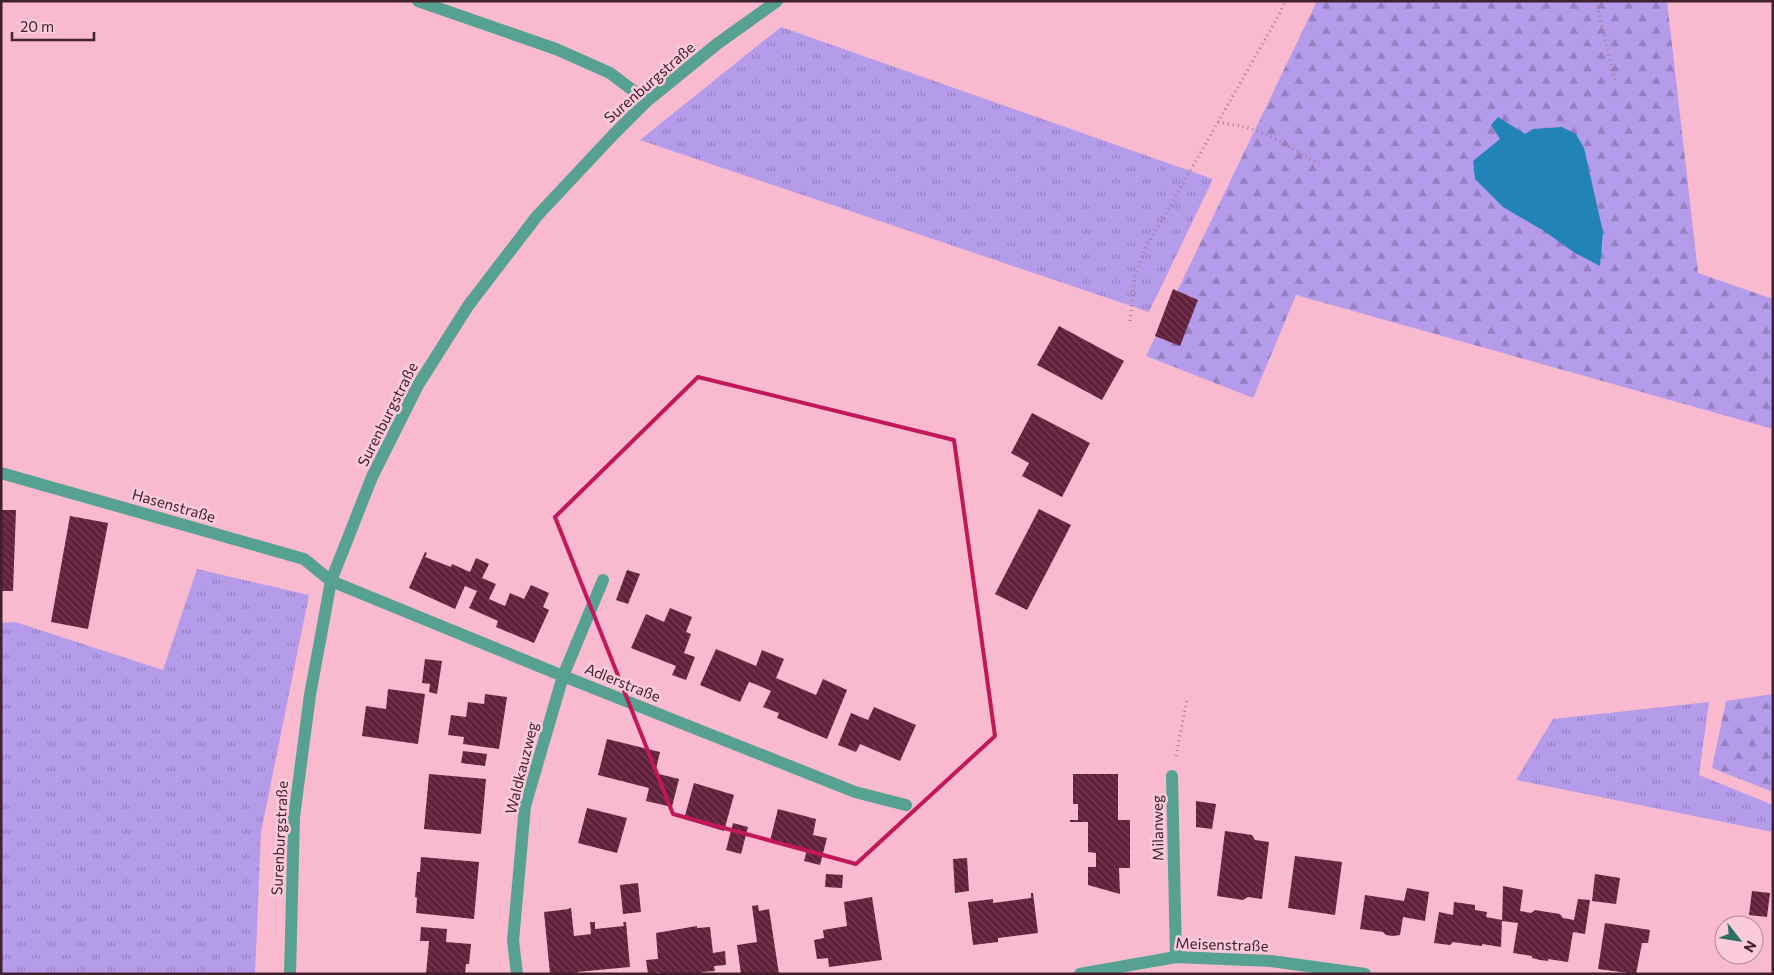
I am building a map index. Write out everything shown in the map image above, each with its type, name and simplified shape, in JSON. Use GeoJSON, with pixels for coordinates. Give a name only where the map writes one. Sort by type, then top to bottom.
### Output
{"type":"FeatureCollection","features":[{"type":"Feature","properties":{"kind":"street"},"geometry":{"type":"LineString","coordinates":[[418,1],[556,49],[610,74],[647,101]]}},
{"type":"Feature","properties":{"kind":"street","name":"Surenburgstraße"},"geometry":{"type":"LineString","coordinates":[[290,974],[294,817],[310,695],[331,581],[377,469],[418,385],[468,306],[536,216],[612,135],[647,101],[717,44],[777,1]]}},
{"type":"Feature","properties":{"kind":"street","name":"Hasenstraße"},"geometry":{"type":"LineString","coordinates":[[1,472],[304,559],[331,581]]}},
{"type":"Feature","properties":{"kind":"street","name":"Waldkauzweg"},"geometry":{"type":"LineString","coordinates":[[516,974],[513,941],[525,806],[562,676],[604,580]]}},
{"type":"Feature","properties":{"kind":"street","name":"Adlerstraße"},"geometry":{"type":"LineString","coordinates":[[331,581],[562,676],[855,792],[906,805]]}},
{"type":"Feature","properties":{"kind":"street","name":"Milanweg"},"geometry":{"type":"LineString","coordinates":[[1172,776],[1176,957]]}},
{"type":"Feature","properties":{"kind":"street","name":"Meisenstraße"},"geometry":{"type":"LineString","coordinates":[[1080,974],[1176,957],[1271,961],[1365,974]]}},
{"type":"Feature","properties":{"kind":"path"},"geometry":{"type":"LineString","coordinates":[[1130,321],[1135,277],[1145,248],[1218,122],[1284,1]]}},
{"type":"Feature","properties":{"kind":"path"},"geometry":{"type":"LineString","coordinates":[[1596,1],[1615,80]]}},
{"type":"Feature","properties":{"kind":"path"},"geometry":{"type":"LineString","coordinates":[[1218,122],[1246,127],[1272,137],[1319,164]]}},
{"type":"Feature","properties":{"kind":"path","name":"Milanweg"},"geometry":{"type":"LineString","coordinates":[[1172,776],[1187,699]]}},
{"type":"Feature","properties":{"kind":"highlighted area"},"geometry":{"type":"Polygon","coordinates":[[[698,377],[954,440],[995,736],[856,864],[673,814],[555,517],[698,377]]]}},
{"type":"Feature","properties":{"kind":"green space"},"geometry":{"type":"Polygon","coordinates":[[[1317,1],[1667,1],[1698,273],[1773,299],[1773,429],[1296,295],[1253,398],[1146,356],[1317,1]]]}},
{"type":"Feature","properties":{"kind":"green space"},"geometry":{"type":"Polygon","coordinates":[[[781,27],[1213,179],[1149,312],[640,140],[781,27]]]}},
{"type":"Feature","properties":{"kind":"green space"},"geometry":{"type":"Polygon","coordinates":[[[197,569],[309,595],[261,832],[255,974],[1,974],[1,623],[15,622],[163,670],[197,569]]]}},
{"type":"Feature","properties":{"kind":"green space"},"geometry":{"type":"Polygon","coordinates":[[[1773,694],[1773,792],[1712,768],[1726,701],[1773,694]]]}},
{"type":"Feature","properties":{"kind":"green space"},"geometry":{"type":"Polygon","coordinates":[[[1709,702],[1699,775],[1773,805],[1773,832],[1516,780],[1553,719],[1709,702]]]}},
{"type":"Feature","properties":{"kind":"water"},"geometry":{"type":"Polygon","coordinates":[[[1498,117],[1525,134],[1533,129],[1562,127],[1576,134],[1584,148],[1603,232],[1600,266],[1575,253],[1544,231],[1503,207],[1475,179],[1473,161],[1500,139],[1491,125],[1498,117]]]}},
{"type":"Feature","properties":{"kind":"building"},"geometry":{"type":"Polygon","coordinates":[[[1173,289],[1198,300],[1180,346],[1155,336],[1173,289]]]}},
{"type":"Feature","properties":{"kind":"building"},"geometry":{"type":"Polygon","coordinates":[[[1059,326],[1124,361],[1102,400],[1037,365],[1059,326]]]}},
{"type":"Feature","properties":{"kind":"building"},"geometry":{"type":"Polygon","coordinates":[[[1032,413],[1090,443],[1062,497],[1022,476],[1029,463],[1011,453],[1032,413]]]}},
{"type":"Feature","properties":{"kind":"building"},"geometry":{"type":"Polygon","coordinates":[[[1039,509],[1071,525],[1027,610],[995,594],[1039,509]]]}},
{"type":"Feature","properties":{"kind":"building"},"geometry":{"type":"Polygon","coordinates":[[[1,510],[16,510],[13,591],[1,591],[1,510]]]}},
{"type":"Feature","properties":{"kind":"building"},"geometry":{"type":"Polygon","coordinates":[[[70,516],[108,523],[88,629],[51,622],[70,516]]]}},
{"type":"Feature","properties":{"kind":"building"},"geometry":{"type":"Polygon","coordinates":[[[425,552],[427,553],[425,557],[451,567],[452,564],[470,572],[476,558],[489,564],[482,578],[496,584],[489,599],[505,606],[510,593],[524,599],[531,585],[549,593],[543,607],[549,610],[534,643],[496,627],[498,621],[469,608],[477,591],[465,586],[455,609],[409,588],[425,552]]]}},
{"type":"Feature","properties":{"kind":"building"},"geometry":{"type":"Polygon","coordinates":[[[627,570],[640,574],[628,604],[616,600],[627,570]]]}},
{"type":"Feature","properties":{"kind":"building"},"geometry":{"type":"Polygon","coordinates":[[[670,608],[692,617],[686,632],[691,634],[684,653],[695,657],[686,680],[672,675],[676,666],[631,648],[646,614],[664,622],[670,608]]]}},
{"type":"Feature","properties":{"kind":"building"},"geometry":{"type":"Polygon","coordinates":[[[716,649],[756,666],[762,650],[784,659],[776,678],[816,695],[823,679],[847,690],[827,739],[777,718],[779,713],[763,707],[771,691],[755,684],[749,682],[740,702],[700,685],[716,649]]]}},
{"type":"Feature","properties":{"kind":"building"},"geometry":{"type":"Polygon","coordinates":[[[425,659],[442,661],[437,694],[429,692],[430,684],[422,683],[425,659]]]}},
{"type":"Feature","properties":{"kind":"building"},"geometry":{"type":"Polygon","coordinates":[[[388,689],[425,694],[418,744],[362,736],[366,706],[386,709],[388,689]]]}},
{"type":"Feature","properties":{"kind":"building"},"geometry":{"type":"Polygon","coordinates":[[[485,694],[507,697],[499,749],[463,744],[464,737],[448,735],[451,715],[466,717],[468,702],[484,704],[485,694]]]}},
{"type":"Feature","properties":{"kind":"building"},"geometry":{"type":"Polygon","coordinates":[[[874,707],[916,725],[900,761],[860,744],[856,752],[838,745],[851,713],[868,720],[874,707]]]}},
{"type":"Feature","properties":{"kind":"building"},"geometry":{"type":"Polygon","coordinates":[[[607,739],[660,752],[655,773],[679,779],[672,807],[646,801],[649,788],[598,775],[607,739]]]}},
{"type":"Feature","properties":{"kind":"building"},"geometry":{"type":"Polygon","coordinates":[[[463,751],[487,754],[485,766],[461,763],[463,751]]]}},
{"type":"Feature","properties":{"kind":"building"},"geometry":{"type":"Polygon","coordinates":[[[429,774],[486,779],[481,834],[424,829],[429,774]]]}},
{"type":"Feature","properties":{"kind":"building"},"geometry":{"type":"Polygon","coordinates":[[[1073,774],[1118,774],[1118,820],[1130,820],[1130,868],[1119,868],[1120,894],[1088,885],[1088,867],[1096,867],[1096,853],[1088,852],[1088,822],[1070,822],[1070,820],[1078,820],[1078,804],[1073,804],[1073,774]]]}},
{"type":"Feature","properties":{"kind":"building"},"geometry":{"type":"Polygon","coordinates":[[[694,783],[734,795],[724,831],[684,819],[694,783]]]}},
{"type":"Feature","properties":{"kind":"building"},"geometry":{"type":"Polygon","coordinates":[[[1196,801],[1216,804],[1212,829],[1196,827],[1196,801]]]}},
{"type":"Feature","properties":{"kind":"building"},"geometry":{"type":"Polygon","coordinates":[[[587,808],[627,818],[617,853],[578,843],[587,808]]]}},
{"type":"Feature","properties":{"kind":"building"},"geometry":{"type":"Polygon","coordinates":[[[778,809],[816,819],[813,835],[827,838],[820,865],[804,861],[807,850],[770,841],[778,809]]]}},
{"type":"Feature","properties":{"kind":"building"},"geometry":{"type":"Polygon","coordinates":[[[733,823],[748,827],[741,854],[726,850],[733,823]]]}},
{"type":"Feature","properties":{"kind":"building"},"geometry":{"type":"Polygon","coordinates":[[[1225,831],[1252,835],[1255,840],[1269,842],[1262,899],[1248,897],[1243,900],[1217,896],[1225,831]]]}},
{"type":"Feature","properties":{"kind":"building"},"geometry":{"type":"Polygon","coordinates":[[[1295,856],[1342,862],[1335,915],[1288,908],[1295,856]]]}},
{"type":"Feature","properties":{"kind":"building"},"geometry":{"type":"Polygon","coordinates":[[[421,857],[479,862],[474,919],[416,913],[417,872],[420,872],[421,857]]]}},
{"type":"Feature","properties":{"kind":"building"},"geometry":{"type":"Polygon","coordinates":[[[967,858],[969,891],[955,893],[953,859],[967,858]]]}},
{"type":"Feature","properties":{"kind":"building"},"geometry":{"type":"Polygon","coordinates":[[[826,874],[843,875],[842,888],[825,887],[826,874]]]}},
{"type":"Feature","properties":{"kind":"building"},"geometry":{"type":"Polygon","coordinates":[[[1595,874],[1620,878],[1616,904],[1592,901],[1595,874]]]}},
{"type":"Feature","properties":{"kind":"building"},"geometry":{"type":"Polygon","coordinates":[[[638,883],[641,912],[623,914],[620,885],[638,883]]]}},
{"type":"Feature","properties":{"kind":"building"},"geometry":{"type":"Polygon","coordinates":[[[1503,886],[1523,890],[1520,911],[1531,913],[1535,910],[1560,914],[1563,918],[1574,920],[1578,899],[1590,900],[1585,934],[1573,932],[1568,962],[1548,959],[1548,961],[1540,960],[1532,958],[1532,956],[1513,953],[1518,923],[1502,921],[1501,947],[1453,942],[1450,945],[1434,943],[1439,912],[1453,915],[1454,902],[1475,905],[1475,910],[1487,912],[1486,917],[1502,920],[1503,886]]]}},
{"type":"Feature","properties":{"kind":"building"},"geometry":{"type":"Polygon","coordinates":[[[1407,888],[1429,892],[1425,921],[1403,917],[1400,935],[1393,936],[1386,935],[1383,932],[1360,929],[1365,895],[1404,901],[1407,888]]]}},
{"type":"Feature","properties":{"kind":"building"},"geometry":{"type":"Polygon","coordinates":[[[1752,891],[1770,893],[1767,917],[1764,915],[1749,915],[1752,891]]]}},
{"type":"Feature","properties":{"kind":"building"},"geometry":{"type":"Polygon","coordinates":[[[1031,893],[1033,893],[1038,933],[998,938],[998,942],[973,945],[968,902],[993,899],[993,903],[1031,898],[1031,893]]]}},
{"type":"Feature","properties":{"kind":"building"},"geometry":{"type":"Polygon","coordinates":[[[872,897],[882,960],[829,967],[828,958],[817,959],[814,940],[824,938],[823,930],[847,926],[844,902],[872,897]]]}},
{"type":"Feature","properties":{"kind":"building"},"geometry":{"type":"Polygon","coordinates":[[[758,905],[759,911],[769,909],[779,974],[741,974],[737,945],[757,942],[752,906],[758,905]]]}},
{"type":"Feature","properties":{"kind":"building"},"geometry":{"type":"Polygon","coordinates":[[[571,908],[574,936],[591,934],[590,922],[595,922],[595,929],[624,926],[623,922],[626,922],[630,967],[577,972],[578,974],[550,974],[544,912],[571,908]]]}},
{"type":"Feature","properties":{"kind":"building"},"geometry":{"type":"Polygon","coordinates":[[[1605,923],[1650,930],[1648,943],[1642,943],[1636,974],[1598,969],[1605,923]]]}},
{"type":"Feature","properties":{"kind":"building"},"geometry":{"type":"Polygon","coordinates":[[[697,926],[697,928],[710,927],[713,953],[725,951],[726,965],[714,966],[715,971],[702,972],[702,974],[660,974],[660,972],[648,974],[646,960],[658,959],[656,933],[697,926]]]}},
{"type":"Feature","properties":{"kind":"building"},"geometry":{"type":"Polygon","coordinates":[[[421,927],[447,929],[446,942],[471,944],[469,964],[466,964],[465,974],[426,974],[429,941],[420,941],[421,927]]]}}]}
